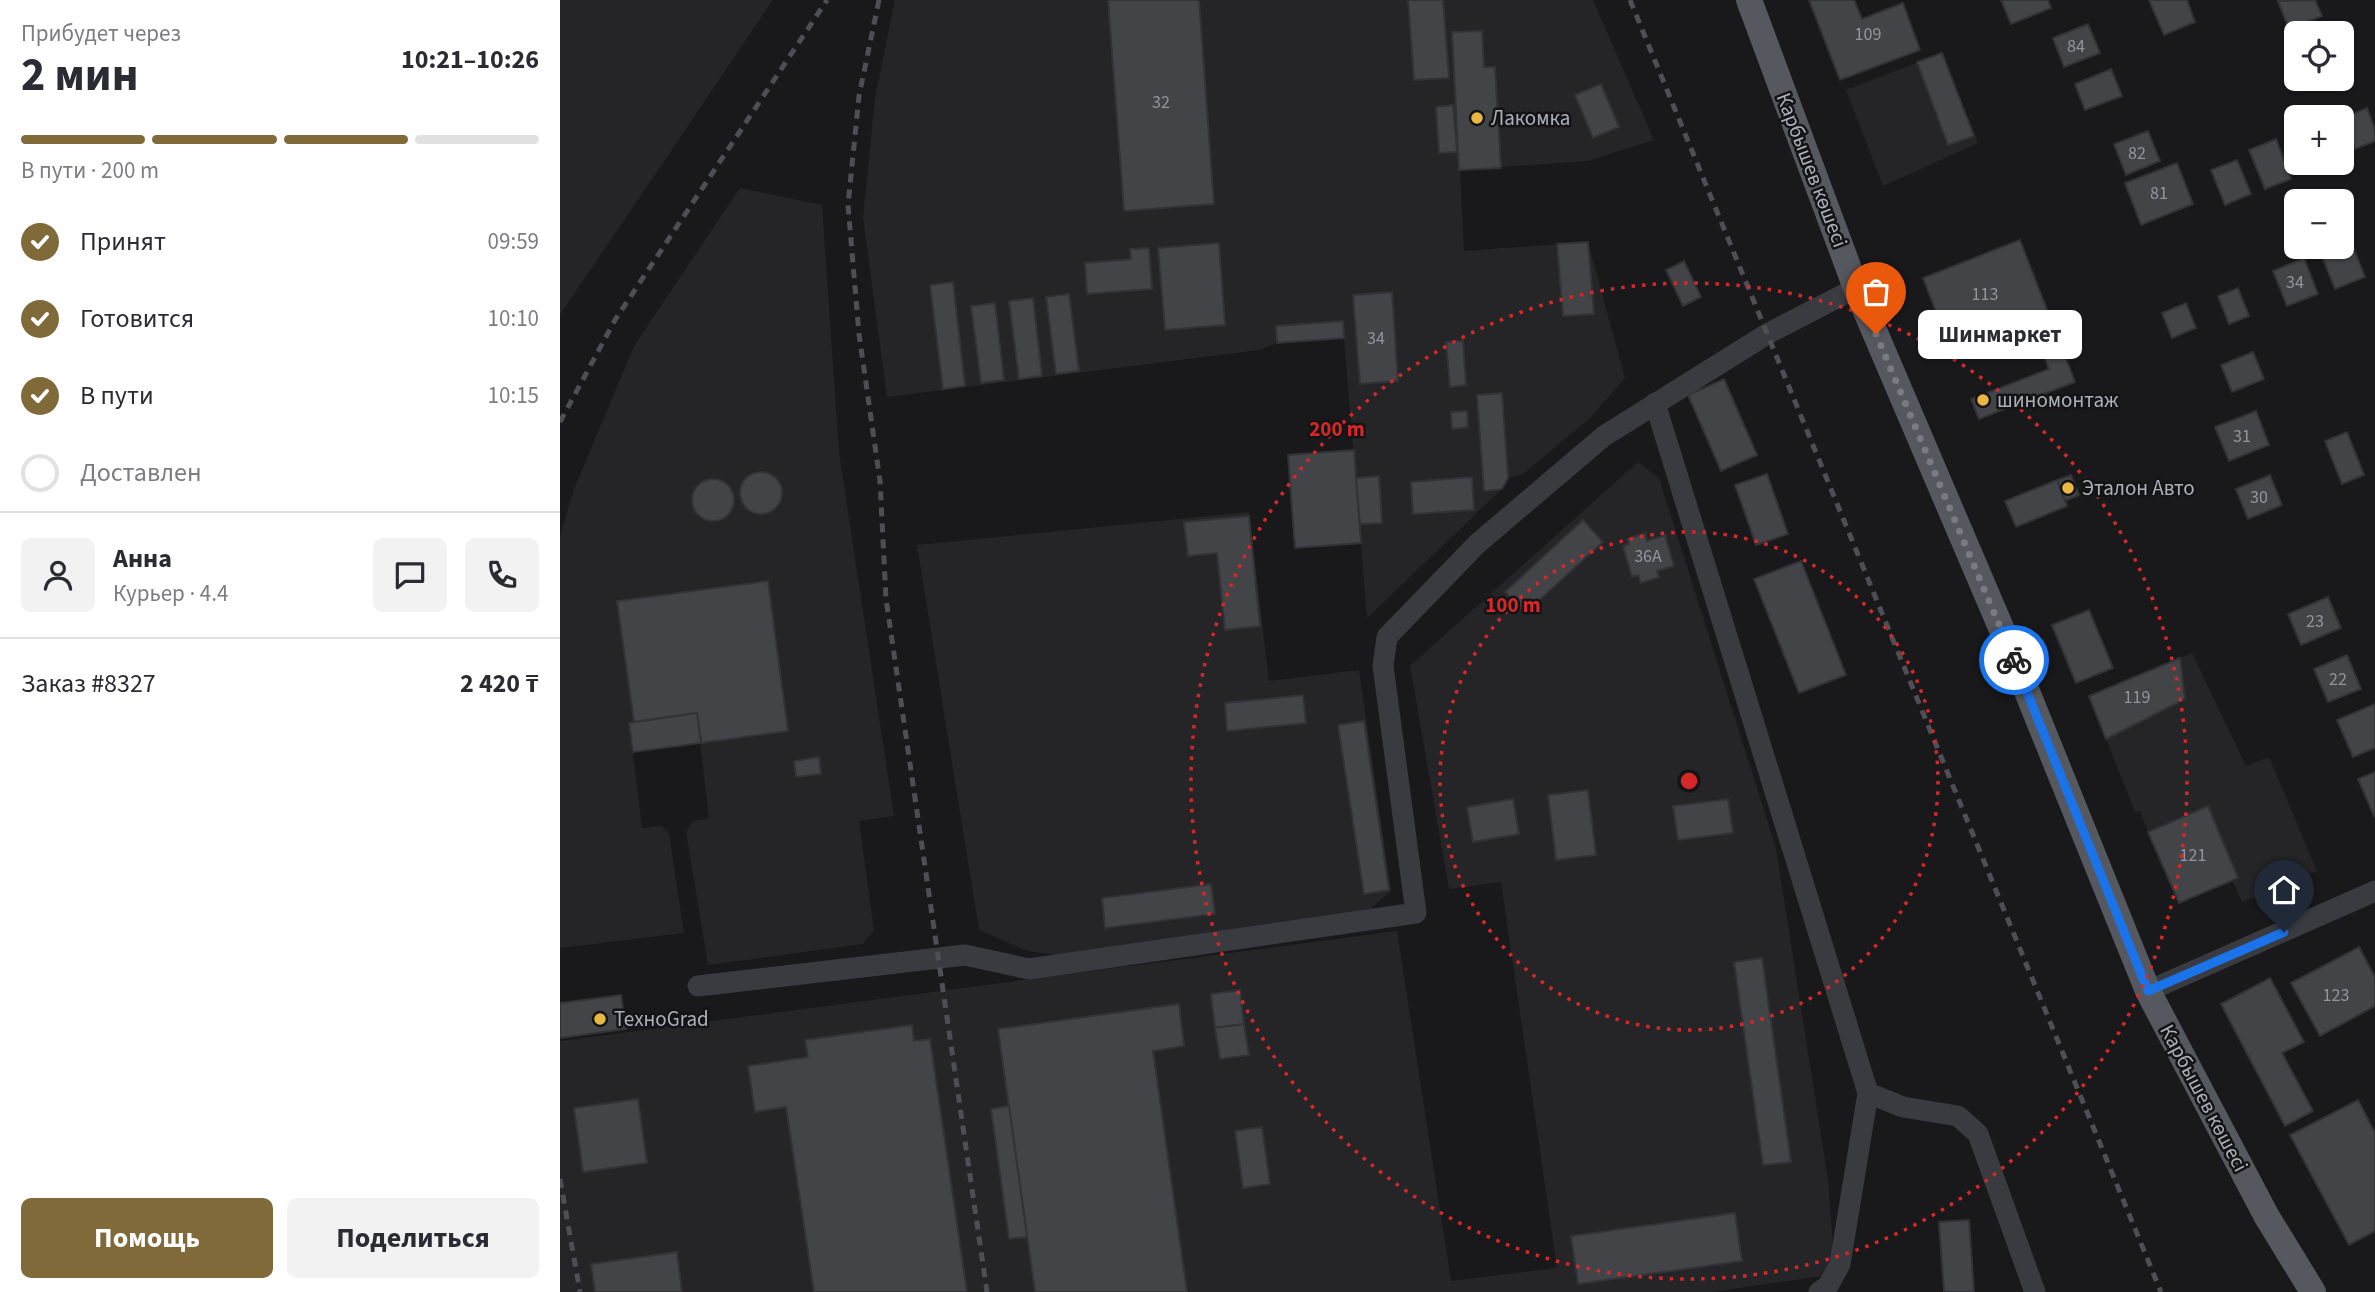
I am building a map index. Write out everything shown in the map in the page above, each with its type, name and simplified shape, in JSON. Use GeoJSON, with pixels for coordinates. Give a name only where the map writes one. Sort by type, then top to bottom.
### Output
{"type":"FeatureCollection","features":[{"type":"Feature","properties":{"kind":"main road","name":"Карбышев көшесі"},"geometry":{"type":"LineString","coordinates":[[1749,0],[1856,288],[2005,637],[2148,991],[2261,1205],[2313,1292]]}},
{"type":"Feature","properties":{"kind":"street"},"geometry":{"type":"LineString","coordinates":[[698,986],[965,955],[1029,969],[1416,912],[1383,666],[1387,637],[1477,544],[1604,436],[1767,334],[1856,288]]}},
{"type":"Feature","properties":{"kind":"street"},"geometry":{"type":"LineString","coordinates":[[1655,403],[1868,1093],[1840,1264],[1828,1286],[1819,1292]]}},
{"type":"Feature","properties":{"kind":"street"},"geometry":{"type":"LineString","coordinates":[[2148,991],[2375,891]]}},
{"type":"Feature","properties":{"kind":"street"},"geometry":{"type":"LineString","coordinates":[[1868,1093],[1903,1107],[1958,1116],[1978,1134],[2035,1292]]}},
{"type":"Feature","properties":{"kind":"shaded area"},"geometry":{"type":"Polygon","coordinates":[[[560,0],[773,0],[560,315],[560,0]]]}},
{"type":"Feature","properties":{"kind":"shaded area"},"geometry":{"type":"Polygon","coordinates":[[[895,0],[1593,0],[1654,140],[1588,161],[1460,170],[1464,251],[1588,242],[1625,378],[1589,419],[1523,474],[1508,478],[1502,489],[1367,618],[1344,338],[1277,343],[1259,350],[887,397],[863,218],[875,98],[895,0]]]}},
{"type":"Feature","properties":{"kind":"shaded area"},"geometry":{"type":"Polygon","coordinates":[[[1942,53],[1978,143],[1883,186],[1846,90],[1942,53]]]}},
{"type":"Feature","properties":{"kind":"shaded area"},"geometry":{"type":"Polygon","coordinates":[[[740,188],[822,205],[839,452],[894,816],[859,821],[874,930],[863,944],[708,965],[686,832],[693,821],[709,818],[700,743],[633,752],[642,828],[661,826],[669,834],[684,933],[560,948],[560,536],[574,489],[635,344],[740,188]]]}},
{"type":"Feature","properties":{"kind":"shaded area"},"geometry":{"type":"Polygon","coordinates":[[[1638,462],[1659,478],[1776,848],[1828,1180],[1835,1274],[1713,1292],[560,1292],[560,1041],[1397,931],[1451,1281],[1557,1268],[1501,882],[1449,889],[1410,666],[1638,462]]]}},
{"type":"Feature","properties":{"kind":"shaded area"},"geometry":{"type":"Polygon","coordinates":[[[1249,512],[1269,681],[1359,670],[1391,891],[1365,914],[1056,955],[1028,951],[979,930],[917,545],[1249,512]]]}},
{"type":"Feature","properties":{"kind":"shaded area"},"geometry":{"type":"Polygon","coordinates":[[[2192,653],[2246,766],[2269,757],[2317,871],[2242,902],[2232,880],[2238,877],[2208,807],[2148,832],[2140,811],[2135,812],[2089,696],[2192,653]]]}},
{"type":"Feature","properties":{"kind":"building"},"geometry":{"type":"Polygon","coordinates":[[[1108,0],[1199,0],[1214,204],[1124,211],[1108,0]]]}},
{"type":"Feature","properties":{"kind":"building"},"geometry":{"type":"Polygon","coordinates":[[[1408,0],[1443,0],[1449,78],[1414,80],[1408,0]]]}},
{"type":"Feature","properties":{"kind":"building"},"geometry":{"type":"Polygon","coordinates":[[[1809,0],[1854,0],[1862,19],[1903,3],[1920,50],[1840,80],[1809,0]]]}},
{"type":"Feature","properties":{"kind":"building"},"geometry":{"type":"Polygon","coordinates":[[[2001,0],[2048,0],[2051,8],[2011,24],[2001,0]]]}},
{"type":"Feature","properties":{"kind":"building"},"geometry":{"type":"Polygon","coordinates":[[[2149,0],[2187,0],[2195,22],[2164,35],[2149,0]]]}},
{"type":"Feature","properties":{"kind":"building"},"geometry":{"type":"Polygon","coordinates":[[[2315,0],[2322,16],[2309,21],[2286,21],[2278,1],[2315,0]]]}},
{"type":"Feature","properties":{"kind":"building"},"geometry":{"type":"Polygon","coordinates":[[[2088,24],[2100,53],[2064,67],[2053,38],[2088,24]]]}},
{"type":"Feature","properties":{"kind":"building","name":"Лакомка"},"geometry":{"type":"Polygon","coordinates":[[[1482,31],[1484,67],[1495,67],[1501,168],[1459,170],[1452,32],[1482,31]]]}},
{"type":"Feature","properties":{"kind":"building"},"geometry":{"type":"Polygon","coordinates":[[[1942,53],[1974,136],[1948,145],[1917,62],[1942,53]]]}},
{"type":"Feature","properties":{"kind":"building"},"geometry":{"type":"Polygon","coordinates":[[[2111,69],[2122,96],[2085,110],[2075,84],[2111,69]]]}},
{"type":"Feature","properties":{"kind":"building"},"geometry":{"type":"Polygon","coordinates":[[[1601,84],[1619,127],[1593,138],[1575,95],[1601,84]]]}},
{"type":"Feature","properties":{"kind":"building"},"geometry":{"type":"Polygon","coordinates":[[[1453,105],[1457,152],[1439,153],[1436,107],[1453,105]]]}},
{"type":"Feature","properties":{"kind":"building"},"geometry":{"type":"Polygon","coordinates":[[[2367,108],[2375,130],[2375,141],[2355,149],[2354,146],[2354,113],[2367,108]]]}},
{"type":"Feature","properties":{"kind":"building"},"geometry":{"type":"Polygon","coordinates":[[[2148,131],[2160,161],[2126,175],[2114,144],[2148,131]]]}},
{"type":"Feature","properties":{"kind":"building"},"geometry":{"type":"Polygon","coordinates":[[[2276,139],[2284,160],[2284,175],[2290,175],[2291,179],[2265,189],[2249,150],[2276,139]]]}},
{"type":"Feature","properties":{"kind":"building"},"geometry":{"type":"Polygon","coordinates":[[[2237,160],[2251,194],[2225,205],[2211,170],[2237,160]]]}},
{"type":"Feature","properties":{"kind":"building"},"geometry":{"type":"Polygon","coordinates":[[[2177,163],[2193,204],[2141,225],[2125,183],[2177,163]]]}},
{"type":"Feature","properties":{"kind":"building"},"geometry":{"type":"Polygon","coordinates":[[[2020,240],[2047,310],[1950,348],[1923,278],[2020,240]]]}},
{"type":"Feature","properties":{"kind":"building"},"geometry":{"type":"Polygon","coordinates":[[[1588,242],[1594,314],[1563,316],[1557,244],[1588,242]]]}},
{"type":"Feature","properties":{"kind":"building"},"geometry":{"type":"Polygon","coordinates":[[[1219,243],[1225,325],[1165,330],[1158,248],[1219,243]]]}},
{"type":"Feature","properties":{"kind":"building"},"geometry":{"type":"Polygon","coordinates":[[[1149,248],[1152,289],[1087,294],[1085,263],[1131,259],[1130,249],[1149,248]]]}},
{"type":"Feature","properties":{"kind":"building"},"geometry":{"type":"Polygon","coordinates":[[[2354,250],[2365,277],[2335,289],[2323,259],[2354,259],[2354,250]]]}},
{"type":"Feature","properties":{"kind":"building"},"geometry":{"type":"Polygon","coordinates":[[[2304,259],[2318,294],[2287,306],[2273,271],[2304,259]]]}},
{"type":"Feature","properties":{"kind":"building"},"geometry":{"type":"Polygon","coordinates":[[[1684,261],[1701,297],[1683,306],[1666,270],[1684,261]]]}},
{"type":"Feature","properties":{"kind":"building"},"geometry":{"type":"Polygon","coordinates":[[[953,282],[965,386],[943,389],[930,285],[953,282]]]}},
{"type":"Feature","properties":{"kind":"building"},"geometry":{"type":"Polygon","coordinates":[[[2238,288],[2249,316],[2229,324],[2218,296],[2238,288]]]}},
{"type":"Feature","properties":{"kind":"building"},"geometry":{"type":"Polygon","coordinates":[[[1392,292],[1398,381],[1360,384],[1353,295],[1392,292]]]}},
{"type":"Feature","properties":{"kind":"building"},"geometry":{"type":"Polygon","coordinates":[[[1069,294],[1079,371],[1056,374],[1046,297],[1069,294]]]}},
{"type":"Feature","properties":{"kind":"building"},"geometry":{"type":"Polygon","coordinates":[[[1033,298],[1042,376],[1019,379],[1009,301],[1033,298]]]}},
{"type":"Feature","properties":{"kind":"building"},"geometry":{"type":"Polygon","coordinates":[[[995,303],[1004,380],[981,383],[971,306],[995,303]]]}},
{"type":"Feature","properties":{"kind":"building"},"geometry":{"type":"Polygon","coordinates":[[[2186,303],[2196,328],[2172,338],[2162,313],[2186,303]]]}},
{"type":"Feature","properties":{"kind":"building"},"geometry":{"type":"Polygon","coordinates":[[[2047,310],[2075,382],[1979,419],[1971,399],[2049,369],[2028,317],[2047,310]]]}},
{"type":"Feature","properties":{"kind":"building"},"geometry":{"type":"Polygon","coordinates":[[[1343,321],[1344,338],[1277,343],[1276,326],[1343,321]]]}},
{"type":"Feature","properties":{"kind":"building"},"geometry":{"type":"Polygon","coordinates":[[[1463,341],[1466,385],[1450,387],[1446,342],[1463,341]]]}},
{"type":"Feature","properties":{"kind":"building"},"geometry":{"type":"Polygon","coordinates":[[[2253,352],[2264,379],[2232,392],[2221,365],[2253,352]]]}},
{"type":"Feature","properties":{"kind":"building"},"geometry":{"type":"Polygon","coordinates":[[[1724,379],[1757,455],[1721,471],[1688,395],[1724,379]]]}},
{"type":"Feature","properties":{"kind":"building"},"geometry":{"type":"Polygon","coordinates":[[[1502,393],[1508,478],[1502,489],[1484,491],[1477,395],[1502,393]]]}},
{"type":"Feature","properties":{"kind":"building"},"geometry":{"type":"Polygon","coordinates":[[[1467,411],[1468,427],[1452,429],[1451,412],[1467,411]]]}},
{"type":"Feature","properties":{"kind":"building"},"geometry":{"type":"Polygon","coordinates":[[[2256,411],[2269,445],[2229,461],[2215,427],[2256,411]]]}},
{"type":"Feature","properties":{"kind":"building"},"geometry":{"type":"Polygon","coordinates":[[[2347,432],[2364,475],[2342,484],[2325,441],[2347,432]]]}},
{"type":"Feature","properties":{"kind":"building"},"geometry":{"type":"Polygon","coordinates":[[[1354,450],[1361,543],[1295,548],[1288,455],[1354,450]]]}},
{"type":"Feature","properties":{"kind":"building"},"geometry":{"type":"Polygon","coordinates":[[[761,472],[776,478],[782,493],[776,508],[761,514],[746,508],[740,493],[746,478],[761,472]]]}},
{"type":"Feature","properties":{"kind":"building"},"geometry":{"type":"Polygon","coordinates":[[[1767,474],[1788,534],[1756,545],[1735,485],[1767,474]]]}},
{"type":"Feature","properties":{"kind":"building","name":"Эталон Авто"},"geometry":{"type":"Polygon","coordinates":[[[2071,475],[2079,495],[2065,501],[2057,480],[2071,475]]]}},
{"type":"Feature","properties":{"kind":"building"},"geometry":{"type":"Polygon","coordinates":[[[2270,475],[2282,505],[2248,519],[2236,489],[2270,475]]]}},
{"type":"Feature","properties":{"kind":"building"},"geometry":{"type":"Polygon","coordinates":[[[1379,476],[1382,523],[1360,524],[1356,478],[1379,476]]]}},
{"type":"Feature","properties":{"kind":"building"},"geometry":{"type":"Polygon","coordinates":[[[1472,477],[1474,510],[1413,514],[1411,482],[1472,477]]]}},
{"type":"Feature","properties":{"kind":"building"},"geometry":{"type":"Polygon","coordinates":[[[713,479],[728,485],[734,500],[728,515],[713,521],[698,515],[692,500],[698,485],[713,479]]]}},
{"type":"Feature","properties":{"kind":"building"},"geometry":{"type":"Polygon","coordinates":[[[2057,480],[2067,506],[2016,527],[2005,501],[2057,480]]]}},
{"type":"Feature","properties":{"kind":"building"},"geometry":{"type":"Polygon","coordinates":[[[1249,516],[1260,626],[1225,630],[1217,553],[1188,556],[1184,522],[1249,516]]]}},
{"type":"Feature","properties":{"kind":"building"},"geometry":{"type":"Polygon","coordinates":[[[1583,520],[1603,542],[1525,613],[1505,592],[1583,520]]]}},
{"type":"Feature","properties":{"kind":"building"},"geometry":{"type":"Polygon","coordinates":[[[1645,533],[1647,541],[1665,535],[1674,566],[1657,571],[1659,577],[1641,583],[1638,575],[1632,577],[1623,546],[1629,544],[1627,539],[1645,533]]]}},
{"type":"Feature","properties":{"kind":"building"},"geometry":{"type":"Polygon","coordinates":[[[1801,561],[1846,675],[1799,693],[1754,579],[1801,561]]]}},
{"type":"Feature","properties":{"kind":"building"},"geometry":{"type":"Polygon","coordinates":[[[768,581],[788,731],[701,743],[697,713],[634,722],[617,601],[768,581]]]}},
{"type":"Feature","properties":{"kind":"building"},"geometry":{"type":"Polygon","coordinates":[[[2328,597],[2341,628],[2301,645],[2288,614],[2328,597]]]}},
{"type":"Feature","properties":{"kind":"building"},"geometry":{"type":"Polygon","coordinates":[[[2089,610],[2113,668],[2076,683],[2052,625],[2089,610]]]}},
{"type":"Feature","properties":{"kind":"building"},"geometry":{"type":"Polygon","coordinates":[[[2347,655],[2361,689],[2328,702],[2314,669],[2347,655]]]}},
{"type":"Feature","properties":{"kind":"building"},"geometry":{"type":"Polygon","coordinates":[[[2180,658],[2185,699],[2106,739],[2089,696],[2180,658]]]}},
{"type":"Feature","properties":{"kind":"building"},"geometry":{"type":"Polygon","coordinates":[[[1303,695],[1306,723],[1227,731],[1225,703],[1303,695]]]}},
{"type":"Feature","properties":{"kind":"building"},"geometry":{"type":"Polygon","coordinates":[[[2375,704],[2375,748],[2353,757],[2337,720],[2375,704]]]}},
{"type":"Feature","properties":{"kind":"building"},"geometry":{"type":"Polygon","coordinates":[[[697,713],[701,743],[633,752],[629,723],[697,713]]]}},
{"type":"Feature","properties":{"kind":"building"},"geometry":{"type":"Polygon","coordinates":[[[1364,721],[1389,890],[1364,894],[1338,725],[1364,721]]]}},
{"type":"Feature","properties":{"kind":"building"},"geometry":{"type":"Polygon","coordinates":[[[819,757],[821,774],[796,777],[794,761],[819,757]]]}},
{"type":"Feature","properties":{"kind":"building"},"geometry":{"type":"Polygon","coordinates":[[[2375,772],[2375,815],[2374,816],[2358,779],[2375,772]]]}},
{"type":"Feature","properties":{"kind":"building"},"geometry":{"type":"Polygon","coordinates":[[[1588,790],[1596,855],[1556,860],[1548,795],[1588,790]]]}},
{"type":"Feature","properties":{"kind":"building"},"geometry":{"type":"Polygon","coordinates":[[[1513,799],[1519,834],[1473,842],[1467,807],[1513,799]]]}},
{"type":"Feature","properties":{"kind":"building"},"geometry":{"type":"Polygon","coordinates":[[[1728,799],[1733,833],[1678,840],[1673,806],[1728,799]]]}},
{"type":"Feature","properties":{"kind":"building"},"geometry":{"type":"Polygon","coordinates":[[[2208,806],[2238,878],[2179,903],[2148,832],[2208,806]]]}},
{"type":"Feature","properties":{"kind":"building"},"geometry":{"type":"Polygon","coordinates":[[[1211,884],[1215,914],[1105,928],[1102,898],[1211,884]]]}},
{"type":"Feature","properties":{"kind":"building"},"geometry":{"type":"Polygon","coordinates":[[[2359,947],[2375,977],[2375,1006],[2320,1036],[2291,983],[2359,947]]]}},
{"type":"Feature","properties":{"kind":"building"},"geometry":{"type":"Polygon","coordinates":[[[1762,958],[1791,1162],[1763,1165],[1734,962],[1762,958]]]}},
{"type":"Feature","properties":{"kind":"building"},"geometry":{"type":"Polygon","coordinates":[[[2270,978],[2304,1042],[2282,1053],[2313,1111],[2285,1126],[2221,1004],[2270,978]]]}},
{"type":"Feature","properties":{"kind":"building"},"geometry":{"type":"Polygon","coordinates":[[[1240,990],[1244,1024],[1215,1028],[1211,994],[1240,990]]]}},
{"type":"Feature","properties":{"kind":"building"},"geometry":{"type":"Polygon","coordinates":[[[621,995],[626,1029],[560,1038],[560,1003],[621,995]]]}},
{"type":"Feature","properties":{"kind":"building"},"geometry":{"type":"Polygon","coordinates":[[[1179,1004],[1184,1046],[1153,1051],[1187,1292],[1035,1292],[998,1029],[1179,1004]]]}},
{"type":"Feature","properties":{"kind":"building"},"geometry":{"type":"Polygon","coordinates":[[[1244,1024],[1249,1055],[1220,1059],[1215,1028],[1244,1024]]]}},
{"type":"Feature","properties":{"kind":"building"},"geometry":{"type":"Polygon","coordinates":[[[912,1025],[914,1041],[930,1039],[967,1292],[814,1292],[786,1107],[755,1112],[748,1066],[808,1057],[805,1040],[912,1025]]]}},
{"type":"Feature","properties":{"kind":"building"},"geometry":{"type":"Polygon","coordinates":[[[638,1099],[647,1163],[583,1172],[574,1108],[638,1099]]]}},
{"type":"Feature","properties":{"kind":"building"},"geometry":{"type":"Polygon","coordinates":[[[2358,1100],[2375,1133],[2375,1231],[2349,1245],[2290,1135],[2358,1100]]]}},
{"type":"Feature","properties":{"kind":"building"},"geometry":{"type":"Polygon","coordinates":[[[1009,1106],[1027,1237],[1009,1239],[991,1109],[1009,1106]]]}},
{"type":"Feature","properties":{"kind":"building"},"geometry":{"type":"Polygon","coordinates":[[[1262,1127],[1270,1184],[1243,1188],[1235,1131],[1262,1127]]]}},
{"type":"Feature","properties":{"kind":"building"},"geometry":{"type":"Polygon","coordinates":[[[1735,1213],[1742,1261],[1578,1284],[1571,1236],[1735,1213]]]}},
{"type":"Feature","properties":{"kind":"building"},"geometry":{"type":"Polygon","coordinates":[[[1969,1220],[1974,1292],[1944,1292],[1939,1222],[1969,1220]]]}},
{"type":"Feature","properties":{"kind":"building"},"geometry":{"type":"Polygon","coordinates":[[[677,1252],[682,1292],[595,1292],[591,1264],[677,1252]]]}},
{"type":"Feature","properties":{"kind":"railway"},"geometry":{"type":"LineString","coordinates":[[560,422],[615,320],[827,0]]}},
{"type":"Feature","properties":{"kind":"railway"},"geometry":{"type":"LineString","coordinates":[[879,0],[859,96],[848,205],[859,334],[880,481],[886,599],[987,1292]]}},
{"type":"Feature","properties":{"kind":"railway"},"geometry":{"type":"LineString","coordinates":[[1630,0],[2161,1292]]}},
{"type":"Feature","properties":{"kind":"railway"},"geometry":{"type":"LineString","coordinates":[[560,1179],[580,1292]]}},
{"type":"Feature","properties":{"kind":"way so far"},"geometry":{"type":"LineString","coordinates":[[1876,334],[2014,660]]}},
{"type":"Feature","properties":{"kind":"place","name":"Лакомка"},"geometry":{"type":"Point","coordinates":[1477,118]}},
{"type":"Feature","properties":{"kind":"place","name":"Шинмаркет"},"geometry":{"type":"Point","coordinates":[1876,334]}},
{"type":"Feature","properties":{"kind":"place","name":"шиномонтаж"},"geometry":{"type":"Point","coordinates":[1983,400]}},
{"type":"Feature","properties":{"kind":"place","name":"Эталон Авто"},"geometry":{"type":"Point","coordinates":[2068,488]}},
{"type":"Feature","properties":{"kind":"place","name":"ТехноGrad"},"geometry":{"type":"Point","coordinates":[600,1019]}},
{"type":"Feature","properties":{"kind":"route"},"geometry":{"type":"LineString","coordinates":[[2014,660],[2148,991],[2284,932]]}}]}
